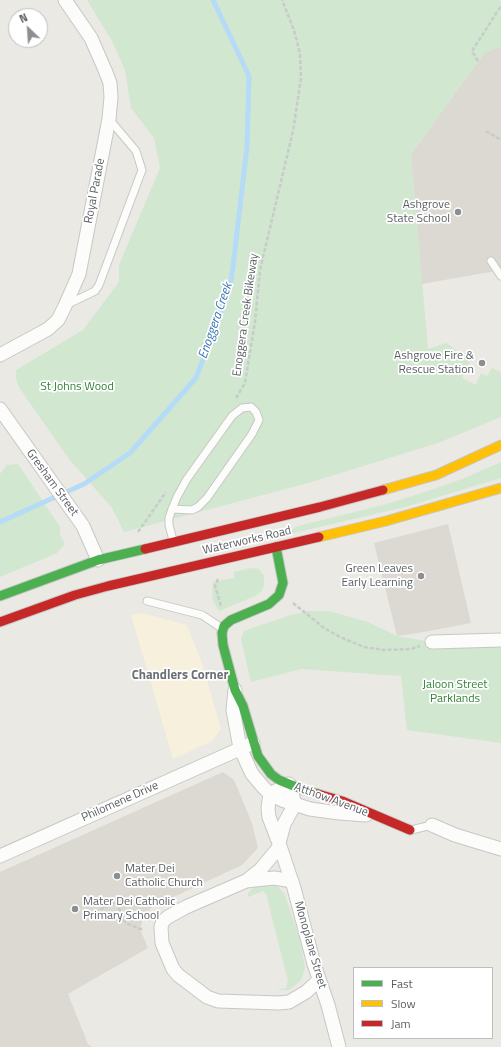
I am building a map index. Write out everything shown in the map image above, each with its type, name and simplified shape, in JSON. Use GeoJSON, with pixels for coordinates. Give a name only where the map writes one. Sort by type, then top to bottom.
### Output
{"type":"FeatureCollection","features":[{"type":"Feature","properties":{"kind":"main road","name":"Waterworks Road"},"geometry":{"type":"LineString","coordinates":[[436,475],[501,445]]}},
{"type":"Feature","properties":{"kind":"main road","name":"Waterworks Road"},"geometry":{"type":"LineString","coordinates":[[0,596],[99,563],[173,542],[270,523],[501,455]]}},
{"type":"Feature","properties":{"kind":"main road","name":"Waterworks Road"},"geometry":{"type":"LineString","coordinates":[[0,622],[107,583],[217,561],[275,544],[386,521],[501,488]]}},
{"type":"Feature","properties":{"kind":"main road"},"geometry":{"type":"LineString","coordinates":[[235,690],[222,641],[223,629],[226,624],[234,618],[269,604],[280,595],[283,583],[275,544]]}},
{"type":"Feature","properties":{"kind":"main road"},"geometry":{"type":"LineString","coordinates":[[247,745],[271,774],[277,779],[289,784]]}},
{"type":"Feature","properties":{"kind":"main road","name":"Atthow Avenue"},"geometry":{"type":"LineString","coordinates":[[289,784],[342,801],[410,830]]}},
{"type":"Feature","properties":{"kind":"street","name":"Royal Parade"},"geometry":{"type":"LineString","coordinates":[[0,356],[48,329],[58,320],[65,306],[79,274],[109,119],[111,97],[110,83],[91,38],[65,0]]}},
{"type":"Feature","properties":{"kind":"street","name":"Gresham Street"},"geometry":{"type":"LineString","coordinates":[[0,409],[30,454],[86,531],[99,563]]}},
{"type":"Feature","properties":{"kind":"street"},"geometry":{"type":"LineString","coordinates":[[432,642],[501,640]]}},
{"type":"Feature","properties":{"kind":"street"},"geometry":{"type":"LineString","coordinates":[[235,690],[233,710],[247,745],[252,774],[270,794],[295,804]]}},
{"type":"Feature","properties":{"kind":"street","name":"Philomene Drive"},"geometry":{"type":"LineString","coordinates":[[0,856],[247,745]]}},
{"type":"Feature","properties":{"kind":"street"},"geometry":{"type":"LineString","coordinates":[[270,794],[289,784],[295,804],[284,824],[280,845],[261,869],[246,881],[173,914],[163,921],[160,929],[162,942],[176,973],[182,979],[209,998],[225,1003],[279,1004],[289,1002],[306,992],[319,980]]}},
{"type":"Feature","properties":{"kind":"street","name":"Monoplane Street"},"geometry":{"type":"LineString","coordinates":[[270,794],[268,808],[269,817],[292,881],[339,1047]]}},
{"type":"Feature","properties":{"kind":"street","name":"Atthow Avenue"},"geometry":{"type":"LineString","coordinates":[[295,804],[316,810],[373,815]]}},
{"type":"Feature","properties":{"kind":"street","name":"Atthow Avenue"},"geometry":{"type":"LineString","coordinates":[[432,825],[455,836],[501,849]]}},
{"type":"Feature","properties":{"kind":"street"},"geometry":{"type":"LineString","coordinates":[[246,881],[274,878],[292,881]]}},
{"type":"Feature","properties":{"kind":"lane"},"geometry":{"type":"LineString","coordinates":[[65,306],[95,291],[99,285],[142,170],[136,151],[109,119]]}},
{"type":"Feature","properties":{"kind":"lane"},"geometry":{"type":"LineString","coordinates":[[491,261],[501,276]]}},
{"type":"Feature","properties":{"kind":"lane"},"geometry":{"type":"LineString","coordinates":[[172,509],[192,510],[198,507],[206,498],[252,434],[259,420],[256,412],[251,407],[242,408],[232,416],[187,479],[177,497],[172,509],[169,518],[173,542]]}},
{"type":"Feature","properties":{"kind":"lane"},"geometry":{"type":"LineString","coordinates":[[147,601],[202,615],[223,629]]}},
{"type":"Feature","properties":{"kind":"lane","name":"Atthow Avenue"},"geometry":{"type":"LineString","coordinates":[[410,830],[432,825]]}},
{"type":"Feature","properties":{"kind":"path","name":"Enoggera Creek Bikeway"},"geometry":{"type":"LineString","coordinates":[[233,403],[245,383],[255,322],[260,270],[293,131],[301,78],[300,54],[294,30],[282,0]]}},
{"type":"Feature","properties":{"kind":"path"},"geometry":{"type":"LineString","coordinates":[[478,61],[472,51],[501,6]]}},
{"type":"Feature","properties":{"kind":"path"},"geometry":{"type":"LineString","coordinates":[[486,131],[501,140]]}},
{"type":"Feature","properties":{"kind":"path"},"geometry":{"type":"LineString","coordinates":[[137,534],[166,491]]}},
{"type":"Feature","properties":{"kind":"path"},"geometry":{"type":"LineString","coordinates":[[217,561],[219,576],[215,586],[222,610]]}},
{"type":"Feature","properties":{"kind":"path"},"geometry":{"type":"LineString","coordinates":[[280,595],[298,606],[324,628],[340,637],[364,646],[384,650],[398,650],[411,649],[432,642]]}},
{"type":"Feature","properties":{"kind":"path"},"geometry":{"type":"LineString","coordinates":[[84,917],[116,902],[126,923],[140,929],[144,928]]}},
{"type":"Feature","properties":{"kind":"shaded area","name":"Ashgrove State School"},"geometry":{"type":"Polygon","coordinates":[[[501,47],[501,270],[422,284],[411,154],[485,52],[501,47]]]}},
{"type":"Feature","properties":{"kind":"shaded area","name":"Green Leaves Early Learning"},"geometry":{"type":"Polygon","coordinates":[[[448,524],[471,623],[397,636],[374,543],[448,524]]]}},
{"type":"Feature","properties":{"kind":"shaded area","name":"Chandlers Corner"},"geometry":{"type":"Polygon","coordinates":[[[142,613],[187,625],[203,666],[221,729],[212,741],[173,759],[131,615],[142,613]]]}},
{"type":"Feature","properties":{"kind":"shaded area","name":"Mater Dei Catholic Primary School"},"geometry":{"type":"Polygon","coordinates":[[[223,772],[234,780],[252,823],[258,848],[242,865],[152,907],[144,916],[140,929],[148,948],[68,994],[88,1044],[92,1047],[0,1047],[0,872],[223,772]]]}},
{"type":"Feature","properties":{"kind":"green space","name":"St Johns Wood"},"geometry":{"type":"Polygon","coordinates":[[[87,0],[501,0],[501,47],[485,52],[411,154],[428,349],[446,343],[460,353],[470,357],[468,361],[470,362],[462,378],[476,385],[481,373],[487,376],[492,368],[501,372],[501,417],[438,443],[308,483],[124,532],[112,508],[69,459],[20,389],[16,379],[16,370],[83,330],[119,282],[119,265],[160,168],[154,138],[131,108],[125,70],[112,41],[87,0]]]}},
{"type":"Feature","properties":{"kind":"green space"},"geometry":{"type":"Polygon","coordinates":[[[501,462],[501,478],[405,507],[285,535],[298,526],[383,505],[422,493],[462,479],[501,462]]]}},
{"type":"Feature","properties":{"kind":"green space"},"geometry":{"type":"Polygon","coordinates":[[[18,464],[60,527],[60,535],[65,544],[57,553],[0,577],[0,474],[7,465],[18,464]]]}},
{"type":"Feature","properties":{"kind":"green space"},"geometry":{"type":"Polygon","coordinates":[[[250,568],[259,569],[264,576],[264,586],[261,592],[219,611],[212,599],[213,582],[234,578],[234,572],[250,568]]]}},
{"type":"Feature","properties":{"kind":"green space","name":"Jaloon Street Parklands"},"geometry":{"type":"Polygon","coordinates":[[[308,611],[329,611],[368,622],[397,636],[432,642],[434,647],[501,647],[501,743],[407,730],[401,676],[301,669],[251,682],[241,639],[244,631],[291,615],[308,611]]]}},
{"type":"Feature","properties":{"kind":"green space"},"geometry":{"type":"Polygon","coordinates":[[[267,884],[277,886],[284,893],[300,939],[305,968],[301,980],[289,990],[276,990],[286,988],[288,981],[266,894],[263,891],[248,897],[248,893],[255,886],[267,884]]]}},
{"type":"Feature","properties":{"kind":"waterway","name":"Enoggera Creek"},"geometry":{"type":"LineString","coordinates":[[0,522],[84,484],[130,453],[196,378],[231,283],[247,147],[249,76],[213,0]]}},
{"type":"Feature","properties":{"kind":"traffic: fast"},"geometry":{"type":"LineString","coordinates":[[276,547],[283,583],[279,595],[269,604],[231,620],[224,626],[222,633],[223,645],[235,690],[243,706],[258,756],[271,774],[279,780],[318,794]]}},
{"type":"Feature","properties":{"kind":"traffic: fast"},"geometry":{"type":"LineString","coordinates":[[0,596],[98,560],[145,549]]}},
{"type":"Feature","properties":{"kind":"traffic: slow"},"geometry":{"type":"LineString","coordinates":[[383,490],[436,475],[501,445]]}},
{"type":"Feature","properties":{"kind":"traffic: slow"},"geometry":{"type":"LineString","coordinates":[[319,537],[386,521],[501,488]]}},
{"type":"Feature","properties":{"kind":"traffic: jam"},"geometry":{"type":"LineString","coordinates":[[145,549],[320,507],[383,490]]}},
{"type":"Feature","properties":{"kind":"traffic: jam"},"geometry":{"type":"LineString","coordinates":[[0,622],[75,595],[108,586],[319,537]]}},
{"type":"Feature","properties":{"kind":"traffic: jam"},"geometry":{"type":"LineString","coordinates":[[318,794],[342,801],[410,830]]}},
{"type":"Feature","properties":{"kind":"place","name":"Ashgrove State School"},"geometry":{"type":"Point","coordinates":[458,212]}},
{"type":"Feature","properties":{"kind":"place","name":"Ashgrove Fire & Rescue Station"},"geometry":{"type":"Point","coordinates":[482,363]}},
{"type":"Feature","properties":{"kind":"place","name":"Green Leaves Early Learning"},"geometry":{"type":"Point","coordinates":[421,576]}},
{"type":"Feature","properties":{"kind":"place","name":"Mater Dei Catholic Church"},"geometry":{"type":"Point","coordinates":[117,876]}},
{"type":"Feature","properties":{"kind":"place","name":"Mater Dei Catholic Primary School"},"geometry":{"type":"Point","coordinates":[75,909]}},
{"type":"Feature","properties":{"kind":"district","name":"Chandlers Corner"},"geometry":{"type":"Point","coordinates":[180,676]}}]}
